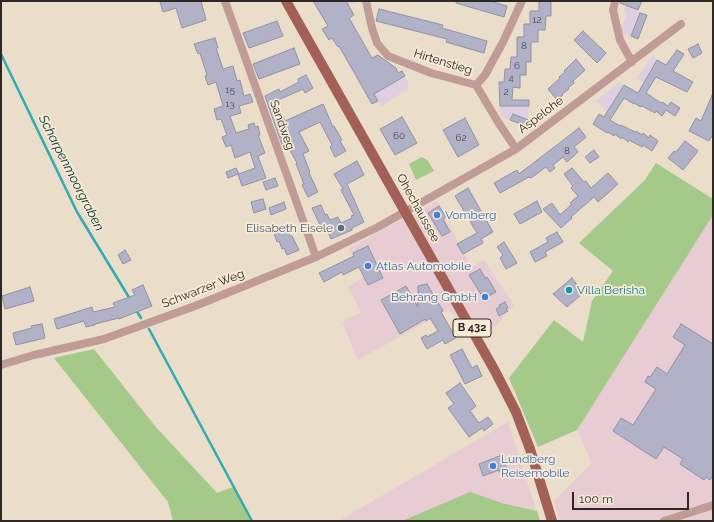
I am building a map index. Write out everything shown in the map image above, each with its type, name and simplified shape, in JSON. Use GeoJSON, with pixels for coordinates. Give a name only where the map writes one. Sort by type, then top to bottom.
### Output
{"type":"FeatureCollection","features":[{"type":"Feature","properties":{"kind":"main road","name":"Ohechaussee"},"geometry":{"type":"LineString","coordinates":[[286,1],[475,335],[516,412],[530,449],[552,521]]}},
{"type":"Feature","properties":{"kind":"street","name":"Sandweg"},"geometry":{"type":"LineString","coordinates":[[225,1],[316,257]]}},
{"type":"Feature","properties":{"kind":"street","name":"Hirtenstieg"},"geometry":{"type":"LineString","coordinates":[[366,1],[377,43],[388,56],[431,72],[476,85],[516,149]]}},
{"type":"Feature","properties":{"kind":"street"},"geometry":{"type":"LineString","coordinates":[[476,85],[485,75],[503,42],[522,1]]}},
{"type":"Feature","properties":{"kind":"street"},"geometry":{"type":"LineString","coordinates":[[615,1],[613,10],[620,40],[632,62]]}},
{"type":"Feature","properties":{"kind":"street","name":"Aspelohe"},"geometry":{"type":"LineString","coordinates":[[405,212],[516,149],[681,24]]}},
{"type":"Feature","properties":{"kind":"street","name":"Schwarzer Weg"},"geometry":{"type":"LineString","coordinates":[[1,365],[34,355],[104,339],[195,306],[316,257],[378,227],[405,212]]}},
{"type":"Feature","properties":{"kind":"street"},"geometry":{"type":"LineString","coordinates":[[664,521],[713,505]]}},
{"type":"Feature","properties":{"kind":"shaded area"},"geometry":{"type":"Polygon","coordinates":[[[320,1],[360,1],[348,5],[338,11],[382,89],[405,76],[408,82],[408,89],[381,106],[320,1]]]}},
{"type":"Feature","properties":{"kind":"shaded area"},"geometry":{"type":"Polygon","coordinates":[[[627,5],[640,13],[631,36],[621,32],[619,25],[623,24],[627,13],[624,11],[627,5]]]}},
{"type":"Feature","properties":{"kind":"shaded area"},"geometry":{"type":"Polygon","coordinates":[[[652,55],[657,60],[644,83],[637,78],[652,55]]]}},
{"type":"Feature","properties":{"kind":"shaded area"},"geometry":{"type":"Polygon","coordinates":[[[619,82],[624,85],[607,112],[596,101],[619,82]]]}},
{"type":"Feature","properties":{"kind":"shaded area"},"geometry":{"type":"Polygon","coordinates":[[[500,106],[529,106],[528,120],[513,114],[510,120],[501,116],[500,106]]]}},
{"type":"Feature","properties":{"kind":"shaded area"},"geometry":{"type":"Polygon","coordinates":[[[437,201],[471,267],[484,260],[514,305],[486,337],[448,310],[358,360],[342,322],[361,312],[348,287],[363,277],[349,248],[437,201]]]}},
{"type":"Feature","properties":{"kind":"shaded area"},"geometry":{"type":"Polygon","coordinates":[[[713,215],[713,521],[560,521],[554,501],[592,463],[577,430],[713,215]]]}},
{"type":"Feature","properties":{"kind":"shaded area"},"geometry":{"type":"Polygon","coordinates":[[[508,422],[540,521],[344,521],[342,519],[508,422]]]}},
{"type":"Feature","properties":{"kind":"green space"},"geometry":{"type":"Polygon","coordinates":[[[422,157],[428,161],[434,171],[416,180],[409,164],[422,157]]]}},
{"type":"Feature","properties":{"kind":"green space"},"geometry":{"type":"Polygon","coordinates":[[[656,163],[713,199],[713,215],[577,430],[538,447],[509,378],[554,320],[583,342],[592,301],[613,271],[579,243],[644,181],[656,163]]]}},
{"type":"Feature","properties":{"kind":"green space"},"geometry":{"type":"Polygon","coordinates":[[[94,349],[155,426],[217,493],[233,487],[251,521],[173,521],[168,502],[54,358],[94,349]]]}},
{"type":"Feature","properties":{"kind":"green space"},"geometry":{"type":"Polygon","coordinates":[[[470,492],[505,504],[537,511],[540,521],[402,521],[470,492]]]}},
{"type":"Feature","properties":{"kind":"building"},"geometry":{"type":"Polygon","coordinates":[[[201,1],[206,20],[182,28],[176,8],[163,12],[160,2],[201,1]]]}},
{"type":"Feature","properties":{"kind":"building"},"geometry":{"type":"Polygon","coordinates":[[[313,1],[346,1],[354,15],[349,18],[372,58],[378,55],[396,68],[398,73],[402,71],[405,76],[374,94],[378,101],[372,104],[339,46],[338,47],[332,38],[329,40],[322,29],[328,26],[313,1]]]}},
{"type":"Feature","properties":{"kind":"building"},"geometry":{"type":"Polygon","coordinates":[[[456,1],[490,1],[507,6],[504,17],[456,3],[456,1]]]}},
{"type":"Feature","properties":{"kind":"building"},"geometry":{"type":"Polygon","coordinates":[[[539,1],[551,1],[551,16],[546,16],[545,30],[538,30],[538,42],[531,42],[531,62],[526,62],[526,75],[520,75],[520,88],[513,87],[512,100],[529,100],[529,106],[500,106],[499,82],[504,82],[505,69],[510,69],[511,57],[517,57],[517,37],[524,37],[524,24],[530,24],[530,11],[539,11],[539,1]]]}},
{"type":"Feature","properties":{"kind":"building"},"geometry":{"type":"Polygon","coordinates":[[[620,1],[642,1],[638,10],[620,3],[620,1]]]}},
{"type":"Feature","properties":{"kind":"building"},"geometry":{"type":"Polygon","coordinates":[[[379,9],[443,25],[442,28],[487,41],[484,53],[446,42],[447,39],[376,21],[379,9]]]}},
{"type":"Feature","properties":{"kind":"building"},"geometry":{"type":"Polygon","coordinates":[[[640,13],[647,15],[638,39],[631,36],[640,13]]]}},
{"type":"Feature","properties":{"kind":"building"},"geometry":{"type":"Polygon","coordinates":[[[277,21],[283,36],[249,48],[243,33],[277,21]]]}},
{"type":"Feature","properties":{"kind":"building"},"geometry":{"type":"Polygon","coordinates":[[[583,31],[606,53],[597,63],[574,40],[583,31]]]}},
{"type":"Feature","properties":{"kind":"building"},"geometry":{"type":"Polygon","coordinates":[[[215,38],[218,48],[216,48],[223,69],[233,66],[237,81],[240,80],[244,96],[250,94],[253,102],[239,106],[241,113],[230,116],[236,133],[249,129],[248,125],[254,123],[255,127],[258,126],[260,135],[258,135],[265,153],[258,156],[266,178],[242,186],[238,174],[228,178],[226,172],[236,168],[239,174],[255,168],[250,152],[235,158],[231,145],[226,147],[222,137],[227,135],[221,119],[217,120],[214,109],[223,106],[216,82],[208,85],[205,76],[207,75],[200,53],[198,54],[194,44],[215,38]]]}},
{"type":"Feature","properties":{"kind":"building"},"geometry":{"type":"Polygon","coordinates":[[[698,44],[702,53],[693,58],[688,49],[698,44]]]}},
{"type":"Feature","properties":{"kind":"building"},"geometry":{"type":"Polygon","coordinates":[[[294,48],[300,64],[259,79],[253,64],[294,48]]]}},
{"type":"Feature","properties":{"kind":"building"},"geometry":{"type":"Polygon","coordinates":[[[677,50],[684,54],[673,71],[693,82],[687,92],[656,77],[646,93],[661,103],[662,102],[668,106],[671,102],[680,108],[675,116],[666,110],[662,116],[656,111],[655,113],[624,98],[610,120],[642,135],[643,133],[649,138],[650,135],[658,141],[652,151],[643,145],[642,147],[629,140],[628,142],[622,137],[621,139],[615,134],[614,136],[608,132],[607,133],[593,124],[599,114],[604,117],[624,85],[638,93],[657,60],[666,65],[677,50]]]}},
{"type":"Feature","properties":{"kind":"building"},"geometry":{"type":"Polygon","coordinates":[[[576,59],[585,70],[573,81],[574,83],[568,88],[569,89],[557,100],[548,89],[560,78],[559,77],[565,72],[564,71],[576,59]]]}},
{"type":"Feature","properties":{"kind":"building"},"geometry":{"type":"Polygon","coordinates":[[[306,75],[313,88],[305,93],[303,89],[276,101],[285,121],[323,104],[333,127],[334,126],[342,140],[340,141],[346,151],[335,157],[330,147],[332,145],[320,122],[299,132],[309,151],[303,154],[310,172],[309,173],[318,192],[308,197],[302,185],[304,184],[296,164],[297,163],[286,143],[282,145],[265,96],[279,89],[280,92],[299,82],[298,79],[306,75]]]}},
{"type":"Feature","properties":{"kind":"building"},"geometry":{"type":"Polygon","coordinates":[[[713,93],[713,134],[709,141],[689,131],[696,118],[701,121],[713,93]]]}},
{"type":"Feature","properties":{"kind":"building"},"geometry":{"type":"Polygon","coordinates":[[[513,114],[528,120],[526,126],[510,120],[513,114]]]}},
{"type":"Feature","properties":{"kind":"building"},"geometry":{"type":"Polygon","coordinates":[[[402,117],[417,143],[395,155],[380,129],[402,117]]]}},
{"type":"Feature","properties":{"kind":"building"},"geometry":{"type":"Polygon","coordinates":[[[465,118],[479,145],[458,157],[443,130],[465,118]]]}},
{"type":"Feature","properties":{"kind":"building"},"geometry":{"type":"Polygon","coordinates":[[[579,128],[586,137],[574,147],[578,152],[567,162],[563,157],[553,165],[555,168],[550,172],[546,167],[531,178],[529,177],[500,193],[494,183],[517,170],[519,174],[579,128]]]}},
{"type":"Feature","properties":{"kind":"building"},"geometry":{"type":"Polygon","coordinates":[[[685,141],[698,151],[683,170],[668,158],[674,151],[676,152],[685,141]]]}},
{"type":"Feature","properties":{"kind":"building"},"geometry":{"type":"Polygon","coordinates":[[[594,150],[599,157],[590,163],[585,157],[594,150]]]}},
{"type":"Feature","properties":{"kind":"building"},"geometry":{"type":"Polygon","coordinates":[[[357,161],[364,175],[347,184],[364,222],[352,228],[352,230],[331,239],[324,223],[320,225],[312,208],[321,205],[325,215],[327,214],[330,220],[338,217],[341,223],[352,218],[351,216],[354,215],[341,190],[343,189],[334,174],[357,161]]]}},
{"type":"Feature","properties":{"kind":"building"},"geometry":{"type":"Polygon","coordinates":[[[572,168],[591,188],[608,173],[618,184],[598,202],[594,197],[561,228],[543,209],[552,203],[560,215],[578,196],[571,188],[573,186],[564,174],[572,168]]]}},
{"type":"Feature","properties":{"kind":"building"},"geometry":{"type":"Polygon","coordinates":[[[275,178],[278,186],[266,190],[263,182],[275,178]]]}},
{"type":"Feature","properties":{"kind":"building"},"geometry":{"type":"Polygon","coordinates":[[[468,188],[493,232],[481,239],[483,243],[463,254],[457,244],[477,233],[455,196],[468,188]]]}},
{"type":"Feature","properties":{"kind":"building"},"geometry":{"type":"Polygon","coordinates":[[[263,199],[266,209],[254,213],[251,202],[263,199]]]}},
{"type":"Feature","properties":{"kind":"building"},"geometry":{"type":"Polygon","coordinates":[[[537,201],[542,212],[520,224],[514,214],[537,201]]]}},
{"type":"Feature","properties":{"kind":"building"},"geometry":{"type":"Polygon","coordinates":[[[284,202],[286,209],[271,215],[269,208],[284,202]]]}},
{"type":"Feature","properties":{"kind":"building"},"geometry":{"type":"Polygon","coordinates":[[[439,206],[446,217],[443,219],[450,232],[442,236],[428,213],[439,206]]]}},
{"type":"Feature","properties":{"kind":"building"},"geometry":{"type":"Polygon","coordinates":[[[287,228],[299,250],[287,255],[284,248],[282,249],[279,241],[277,242],[274,233],[287,228]]]}},
{"type":"Feature","properties":{"kind":"building"},"geometry":{"type":"Polygon","coordinates":[[[557,232],[563,242],[545,252],[547,256],[535,262],[530,252],[548,242],[546,238],[557,232]]]}},
{"type":"Feature","properties":{"kind":"building"},"geometry":{"type":"Polygon","coordinates":[[[504,242],[517,263],[506,269],[500,258],[503,255],[497,247],[504,242]]]}},
{"type":"Feature","properties":{"kind":"building"},"geometry":{"type":"Polygon","coordinates":[[[368,246],[383,278],[368,285],[359,267],[343,275],[342,272],[324,282],[319,273],[354,256],[353,253],[368,246]]]}},
{"type":"Feature","properties":{"kind":"building"},"geometry":{"type":"Polygon","coordinates":[[[125,250],[131,260],[123,264],[118,255],[125,250]]]}},
{"type":"Feature","properties":{"kind":"building"},"geometry":{"type":"Polygon","coordinates":[[[480,269],[496,292],[484,299],[469,275],[480,269]]]}},
{"type":"Feature","properties":{"kind":"building","name":"Villa Berisha"},"geometry":{"type":"Polygon","coordinates":[[[572,278],[583,293],[567,307],[553,294],[572,278]]]}},
{"type":"Feature","properties":{"kind":"building"},"geometry":{"type":"Polygon","coordinates":[[[427,284],[443,311],[441,312],[456,338],[445,344],[443,340],[427,349],[421,338],[426,335],[427,337],[438,331],[430,318],[426,321],[425,319],[400,334],[381,300],[406,286],[418,307],[418,286],[427,284]]]}},
{"type":"Feature","properties":{"kind":"building"},"geometry":{"type":"Polygon","coordinates":[[[143,285],[152,306],[119,319],[95,325],[86,327],[84,321],[57,329],[54,319],[92,307],[93,312],[115,307],[113,303],[135,295],[132,290],[143,285]]]}},
{"type":"Feature","properties":{"kind":"building"},"geometry":{"type":"Polygon","coordinates":[[[30,287],[34,301],[5,309],[2,296],[30,287]]]}},
{"type":"Feature","properties":{"kind":"building"},"geometry":{"type":"Polygon","coordinates":[[[505,302],[508,308],[506,309],[508,311],[499,316],[496,309],[500,307],[499,305],[505,302]]]}},
{"type":"Feature","properties":{"kind":"building"},"geometry":{"type":"Polygon","coordinates":[[[42,324],[45,338],[16,345],[13,333],[32,328],[31,326],[42,324]]]}},
{"type":"Feature","properties":{"kind":"building"},"geometry":{"type":"Polygon","coordinates":[[[681,324],[713,344],[713,475],[710,480],[706,477],[704,480],[680,464],[683,459],[664,447],[656,459],[613,431],[621,418],[633,425],[656,389],[645,382],[648,376],[650,377],[657,367],[667,374],[685,345],[673,337],[681,324]]]}},
{"type":"Feature","properties":{"kind":"building"},"geometry":{"type":"Polygon","coordinates":[[[462,349],[472,368],[477,365],[482,376],[465,384],[450,355],[462,349]]]}},
{"type":"Feature","properties":{"kind":"building"},"geometry":{"type":"Polygon","coordinates":[[[460,383],[476,406],[470,411],[479,423],[488,417],[493,424],[484,431],[482,428],[469,437],[448,408],[454,404],[446,393],[460,383]]]}},
{"type":"Feature","properties":{"kind":"building","name":"Lundberg Reisemobile"},"geometry":{"type":"Polygon","coordinates":[[[502,455],[507,469],[499,472],[499,470],[483,476],[479,464],[502,455]]]}},
{"type":"Feature","properties":{"kind":"waterway","name":"Scharpenmoorgraben"},"geometry":{"type":"LineString","coordinates":[[1,54],[77,212],[130,299]]}},
{"type":"Feature","properties":{"kind":"waterway","name":"Scharpenmoorgraben"},"geometry":{"type":"LineString","coordinates":[[136,310],[141,318]]}},
{"type":"Feature","properties":{"kind":"waterway","name":"Scharpenmoorgraben"},"geometry":{"type":"LineString","coordinates":[[149,329],[252,521]]}},
{"type":"Feature","properties":{"kind":"place","name":"Vomberg"},"geometry":{"type":"Point","coordinates":[437,215]}},
{"type":"Feature","properties":{"kind":"place","name":"Elisabeth Eisele"},"geometry":{"type":"Point","coordinates":[341,228]}},
{"type":"Feature","properties":{"kind":"place","name":"Atlas Automobile"},"geometry":{"type":"Point","coordinates":[368,266]}},
{"type":"Feature","properties":{"kind":"place","name":"Villa Berisha"},"geometry":{"type":"Point","coordinates":[569,290]}},
{"type":"Feature","properties":{"kind":"place","name":"Behrang GmbH"},"geometry":{"type":"Point","coordinates":[485,297]}},
{"type":"Feature","properties":{"kind":"place","name":"Lundberg Reisemobile"},"geometry":{"type":"Point","coordinates":[493,466]}}]}
